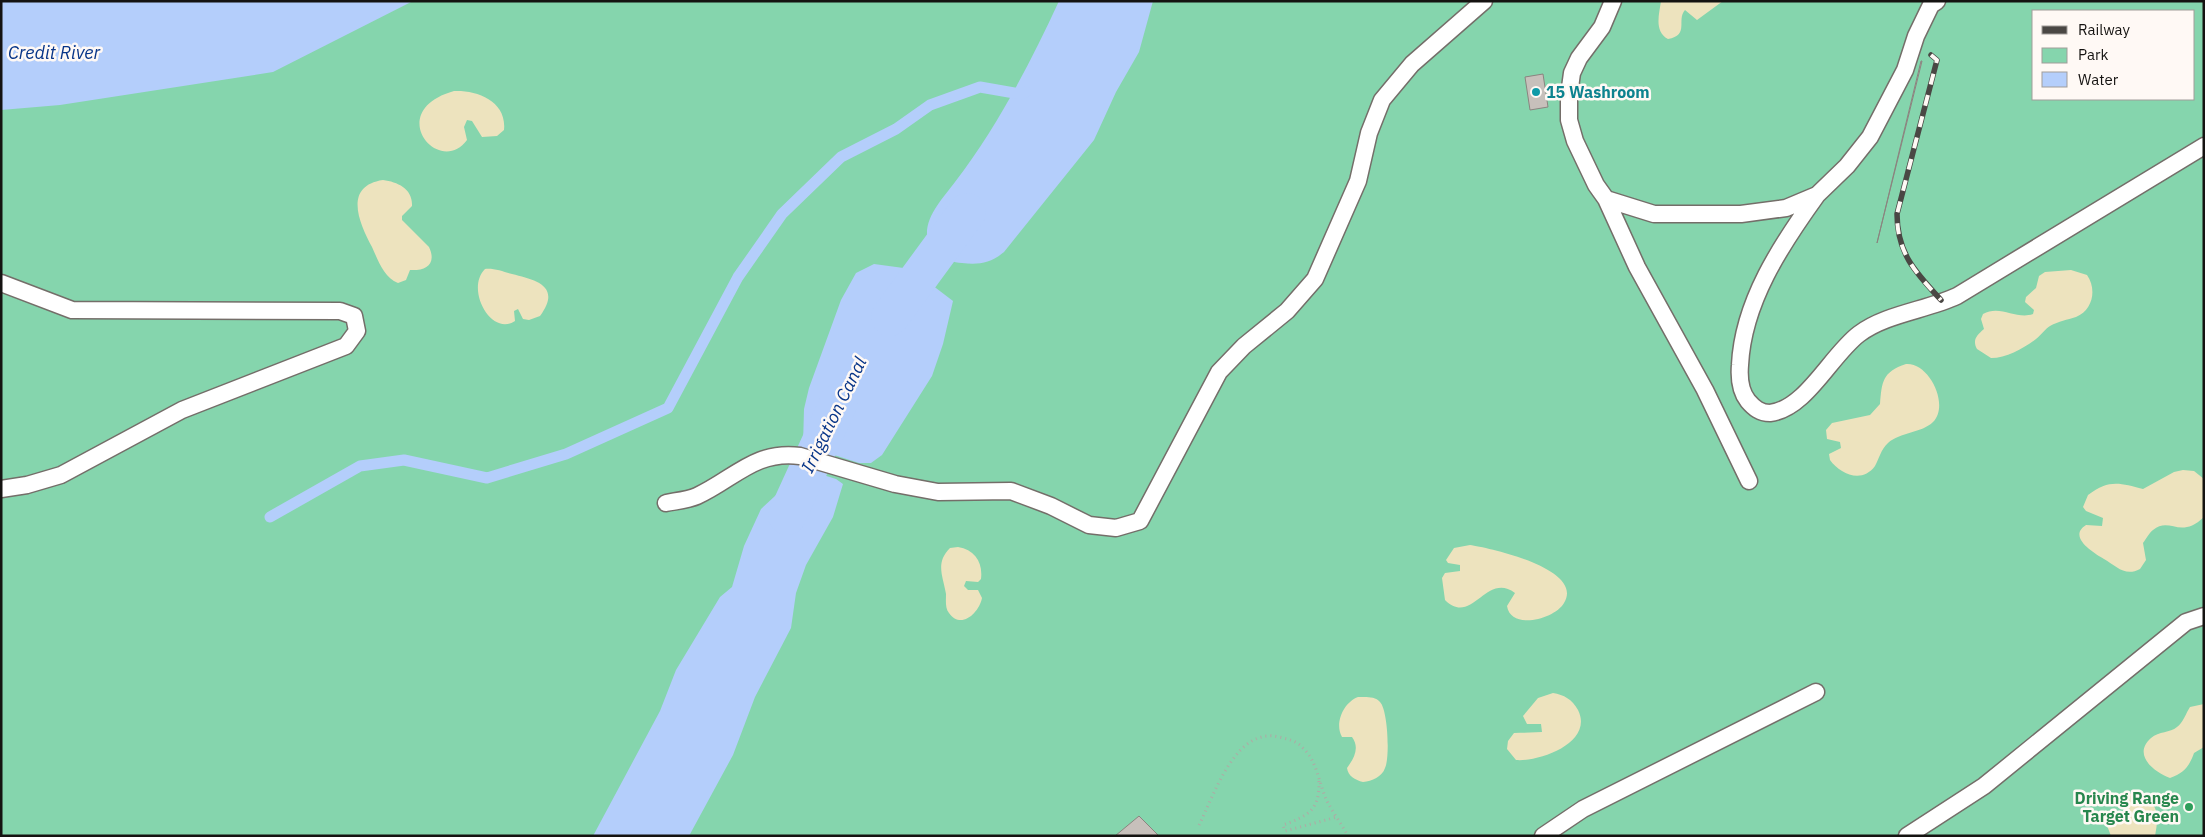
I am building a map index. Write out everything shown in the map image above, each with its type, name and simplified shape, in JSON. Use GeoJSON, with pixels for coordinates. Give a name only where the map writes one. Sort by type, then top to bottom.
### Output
{"type":"FeatureCollection","features":[{"type":"Feature","properties":{"kind":"lane"},"geometry":{"type":"LineString","coordinates":[[666,503],[696,496],[747,465],[772,456],[787,454],[800,456],[855,473],[938,492],[1011,491],[1052,506],[1089,525],[1116,528],[1140,521],[1219,372],[1244,346],[1288,311],[1315,279],[1358,181],[1369,133],[1382,100],[1412,64],[1484,1]]}},
{"type":"Feature","properties":{"kind":"lane"},"geometry":{"type":"LineString","coordinates":[[1613,1],[1602,27],[1579,58],[1572,73],[1569,95],[1569,120],[1575,141],[1596,185],[1606,199],[1637,267],[1705,390],[1748,481]]}},
{"type":"Feature","properties":{"kind":"lane"},"geometry":{"type":"LineString","coordinates":[[1937,1],[1931,5],[1916,36],[1905,70],[1870,138],[1847,166],[1817,195],[1792,229],[1749,314],[1740,356],[1739,376],[1744,396],[1755,409],[1769,413],[1786,408],[1813,384],[1836,355],[1860,333],[1878,324],[1939,304],[1957,296],[2204,146]]}},
{"type":"Feature","properties":{"kind":"lane"},"geometry":{"type":"LineString","coordinates":[[1606,199],[1654,214],[1741,214],[1786,208],[1817,195]]}},
{"type":"Feature","properties":{"kind":"lane"},"geometry":{"type":"LineString","coordinates":[[1,283],[72,310],[340,310],[354,316],[357,332],[346,346],[182,410],[61,475],[27,485],[1,489]]}},
{"type":"Feature","properties":{"kind":"lane"},"geometry":{"type":"LineString","coordinates":[[1906,836],[1984,786],[2186,622],[2204,616]]}},
{"type":"Feature","properties":{"kind":"lane"},"geometry":{"type":"LineString","coordinates":[[1543,836],[1583,809],[1816,692]]}},
{"type":"Feature","properties":{"kind":"path"},"geometry":{"type":"LineString","coordinates":[[1199,825],[1232,761],[1242,747],[1257,737],[1273,735],[1290,739],[1303,748],[1313,762],[1328,802],[1348,836]]}},
{"type":"Feature","properties":{"kind":"path"},"geometry":{"type":"LineString","coordinates":[[1319,778],[1319,792],[1315,807],[1306,816],[1283,825],[1285,831],[1337,817]]}},
{"type":"Feature","properties":{"kind":"green space"},"geometry":{"type":"Polygon","coordinates":[[[1,1],[2204,1],[2204,836],[1,836],[1,1]]]}},
{"type":"Feature","properties":{"kind":"sand"},"geometry":{"type":"Polygon","coordinates":[[[1661,1],[1723,1],[1697,20],[1685,10],[1681,31],[1675,37],[1668,39],[1661,32],[1658,22],[1661,1]]]}},
{"type":"Feature","properties":{"kind":"sand"},"geometry":{"type":"Polygon","coordinates":[[[454,91],[481,95],[489,99],[501,112],[504,120],[504,130],[497,136],[482,137],[472,121],[467,120],[464,127],[467,140],[455,150],[443,151],[432,146],[423,137],[420,125],[422,112],[433,100],[454,91]]]}},
{"type":"Feature","properties":{"kind":"sand"},"geometry":{"type":"Polygon","coordinates":[[[383,180],[403,187],[410,195],[412,206],[402,216],[402,220],[429,247],[432,258],[429,265],[425,268],[410,270],[406,280],[398,283],[385,273],[379,263],[359,217],[359,198],[363,190],[371,184],[383,180]]]}},
{"type":"Feature","properties":{"kind":"sand"},"geometry":{"type":"Polygon","coordinates":[[[485,269],[521,276],[543,286],[547,291],[548,298],[540,316],[529,320],[523,319],[518,309],[514,311],[515,321],[506,324],[497,322],[490,317],[479,298],[480,278],[485,269]]]}},
{"type":"Feature","properties":{"kind":"sand"},"geometry":{"type":"Polygon","coordinates":[[[2071,270],[2087,275],[2092,286],[2092,299],[2082,314],[2050,326],[2021,349],[1997,358],[1991,358],[1977,349],[1976,338],[1984,329],[1981,319],[1983,314],[1989,311],[2002,311],[2020,315],[2033,314],[2034,310],[2025,302],[2026,297],[2036,288],[2039,276],[2045,272],[2071,270]]]}},
{"type":"Feature","properties":{"kind":"sand"},"geometry":{"type":"Polygon","coordinates":[[[1906,364],[1914,365],[1922,370],[1935,386],[1939,405],[1938,415],[1928,426],[1893,439],[1888,443],[1875,466],[1864,475],[1858,476],[1845,473],[1830,460],[1829,454],[1841,448],[1840,442],[1827,439],[1826,430],[1832,423],[1870,415],[1880,404],[1883,384],[1888,374],[1906,364]]]}},
{"type":"Feature","properties":{"kind":"sand"},"geometry":{"type":"Polygon","coordinates":[[[2183,470],[2194,471],[2204,479],[2204,517],[2196,524],[2188,527],[2182,528],[2165,525],[2153,530],[2143,543],[2146,560],[2140,569],[2130,572],[2121,570],[2094,553],[2084,544],[2079,535],[2081,530],[2086,525],[2102,526],[2103,518],[2086,511],[2083,507],[2088,495],[2109,484],[2128,485],[2143,489],[2174,472],[2183,470]]]}},
{"type":"Feature","properties":{"kind":"sand"},"geometry":{"type":"Polygon","coordinates":[[[1470,545],[1514,556],[1549,570],[1561,580],[1567,591],[1564,603],[1552,614],[1543,618],[1524,620],[1516,618],[1510,614],[1507,606],[1515,593],[1505,588],[1487,593],[1471,604],[1455,607],[1445,600],[1442,578],[1445,573],[1460,571],[1460,565],[1448,563],[1446,560],[1454,548],[1470,545]]]}},
{"type":"Feature","properties":{"kind":"sand"},"geometry":{"type":"Polygon","coordinates":[[[958,547],[973,554],[981,567],[981,579],[978,582],[966,581],[964,586],[968,590],[978,590],[982,598],[973,614],[964,620],[954,618],[947,609],[941,570],[945,554],[950,548],[958,547]]]}},
{"type":"Feature","properties":{"kind":"sand"},"geometry":{"type":"Polygon","coordinates":[[[1553,693],[1567,698],[1576,706],[1581,721],[1579,732],[1562,748],[1551,753],[1538,758],[1516,760],[1507,749],[1508,741],[1514,733],[1542,732],[1541,724],[1527,724],[1523,716],[1538,698],[1553,693]]]}},
{"type":"Feature","properties":{"kind":"sand"},"geometry":{"type":"Polygon","coordinates":[[[1358,697],[1373,698],[1380,702],[1385,714],[1387,734],[1387,763],[1384,771],[1376,778],[1363,782],[1352,777],[1348,771],[1347,768],[1355,753],[1356,745],[1352,737],[1342,737],[1339,726],[1342,714],[1348,703],[1358,697]]]}},
{"type":"Feature","properties":{"kind":"sand"},"geometry":{"type":"Polygon","coordinates":[[[2204,704],[2204,747],[2194,753],[2188,766],[2179,774],[2170,778],[2158,772],[2144,757],[2146,744],[2154,736],[2174,729],[2179,725],[2190,707],[2204,704]]]}},
{"type":"Feature","properties":{"kind":"sand"},"geometry":{"type":"Polygon","coordinates":[[[2138,792],[2154,805],[2156,810],[2155,836],[2111,836],[2106,823],[2109,816],[2126,817],[2129,813],[2124,801],[2130,794],[2138,792]]]}},
{"type":"Feature","properties":{"kind":"water","name":"Credit River"},"geometry":{"type":"Polygon","coordinates":[[[1,1],[413,1],[273,72],[60,105],[1,110],[1,1]]]}},
{"type":"Feature","properties":{"kind":"water"},"geometry":{"type":"Polygon","coordinates":[[[1059,1],[1153,1],[1139,52],[1116,92],[1094,140],[1004,252],[994,259],[979,263],[968,264],[950,261],[939,255],[931,247],[927,235],[929,220],[936,207],[999,117],[1059,1]]]}},
{"type":"Feature","properties":{"kind":"water"},"geometry":{"type":"Polygon","coordinates":[[[874,264],[911,269],[953,301],[943,344],[932,376],[882,455],[871,463],[859,463],[803,445],[804,409],[809,388],[841,300],[856,273],[874,264]]]}},
{"type":"Feature","properties":{"kind":"water"},"geometry":{"type":"Polygon","coordinates":[[[801,468],[836,479],[843,484],[833,517],[806,565],[796,593],[791,628],[755,697],[733,755],[689,836],[593,836],[660,711],[676,670],[720,597],[732,587],[744,546],[761,509],[788,484],[801,468]]]}},
{"type":"Feature","properties":{"kind":"building"},"geometry":{"type":"Polygon","coordinates":[[[1921,61],[1922,61],[1877,243],[1921,61]]]}},
{"type":"Feature","properties":{"kind":"building","name":"15 Washroom"},"geometry":{"type":"Polygon","coordinates":[[[1543,74],[1548,107],[1530,110],[1525,77],[1543,74]]]}},
{"type":"Feature","properties":{"kind":"building"},"geometry":{"type":"Polygon","coordinates":[[[1139,816],[1159,836],[1115,836],[1139,816]]]}},
{"type":"Feature","properties":{"kind":"waterway"},"geometry":{"type":"LineString","coordinates":[[270,517],[360,466],[404,460],[487,478],[566,454],[668,408],[738,277],[782,214],[841,157],[896,129],[930,105],[980,87],[1020,94],[1026,92]]}},
{"type":"Feature","properties":{"kind":"waterway","name":"Irrigation Canal"},"geometry":{"type":"LineString","coordinates":[[890,317],[967,212]]}},
{"type":"Feature","properties":{"kind":"waterway","name":"Irrigation Canal"},"geometry":{"type":"LineString","coordinates":[[787,516],[839,402]]}},
{"type":"Feature","properties":{"kind":"railway"},"geometry":{"type":"LineString","coordinates":[[1931,55],[1937,60],[1897,214],[1900,240],[1909,261],[1941,300]]}},
{"type":"Feature","properties":{"kind":"place","name":"15 Washroom"},"geometry":{"type":"Point","coordinates":[1536,92]}},
{"type":"Feature","properties":{"kind":"place","name":"Driving Range Target Green"},"geometry":{"type":"Point","coordinates":[2189,807]}}]}
